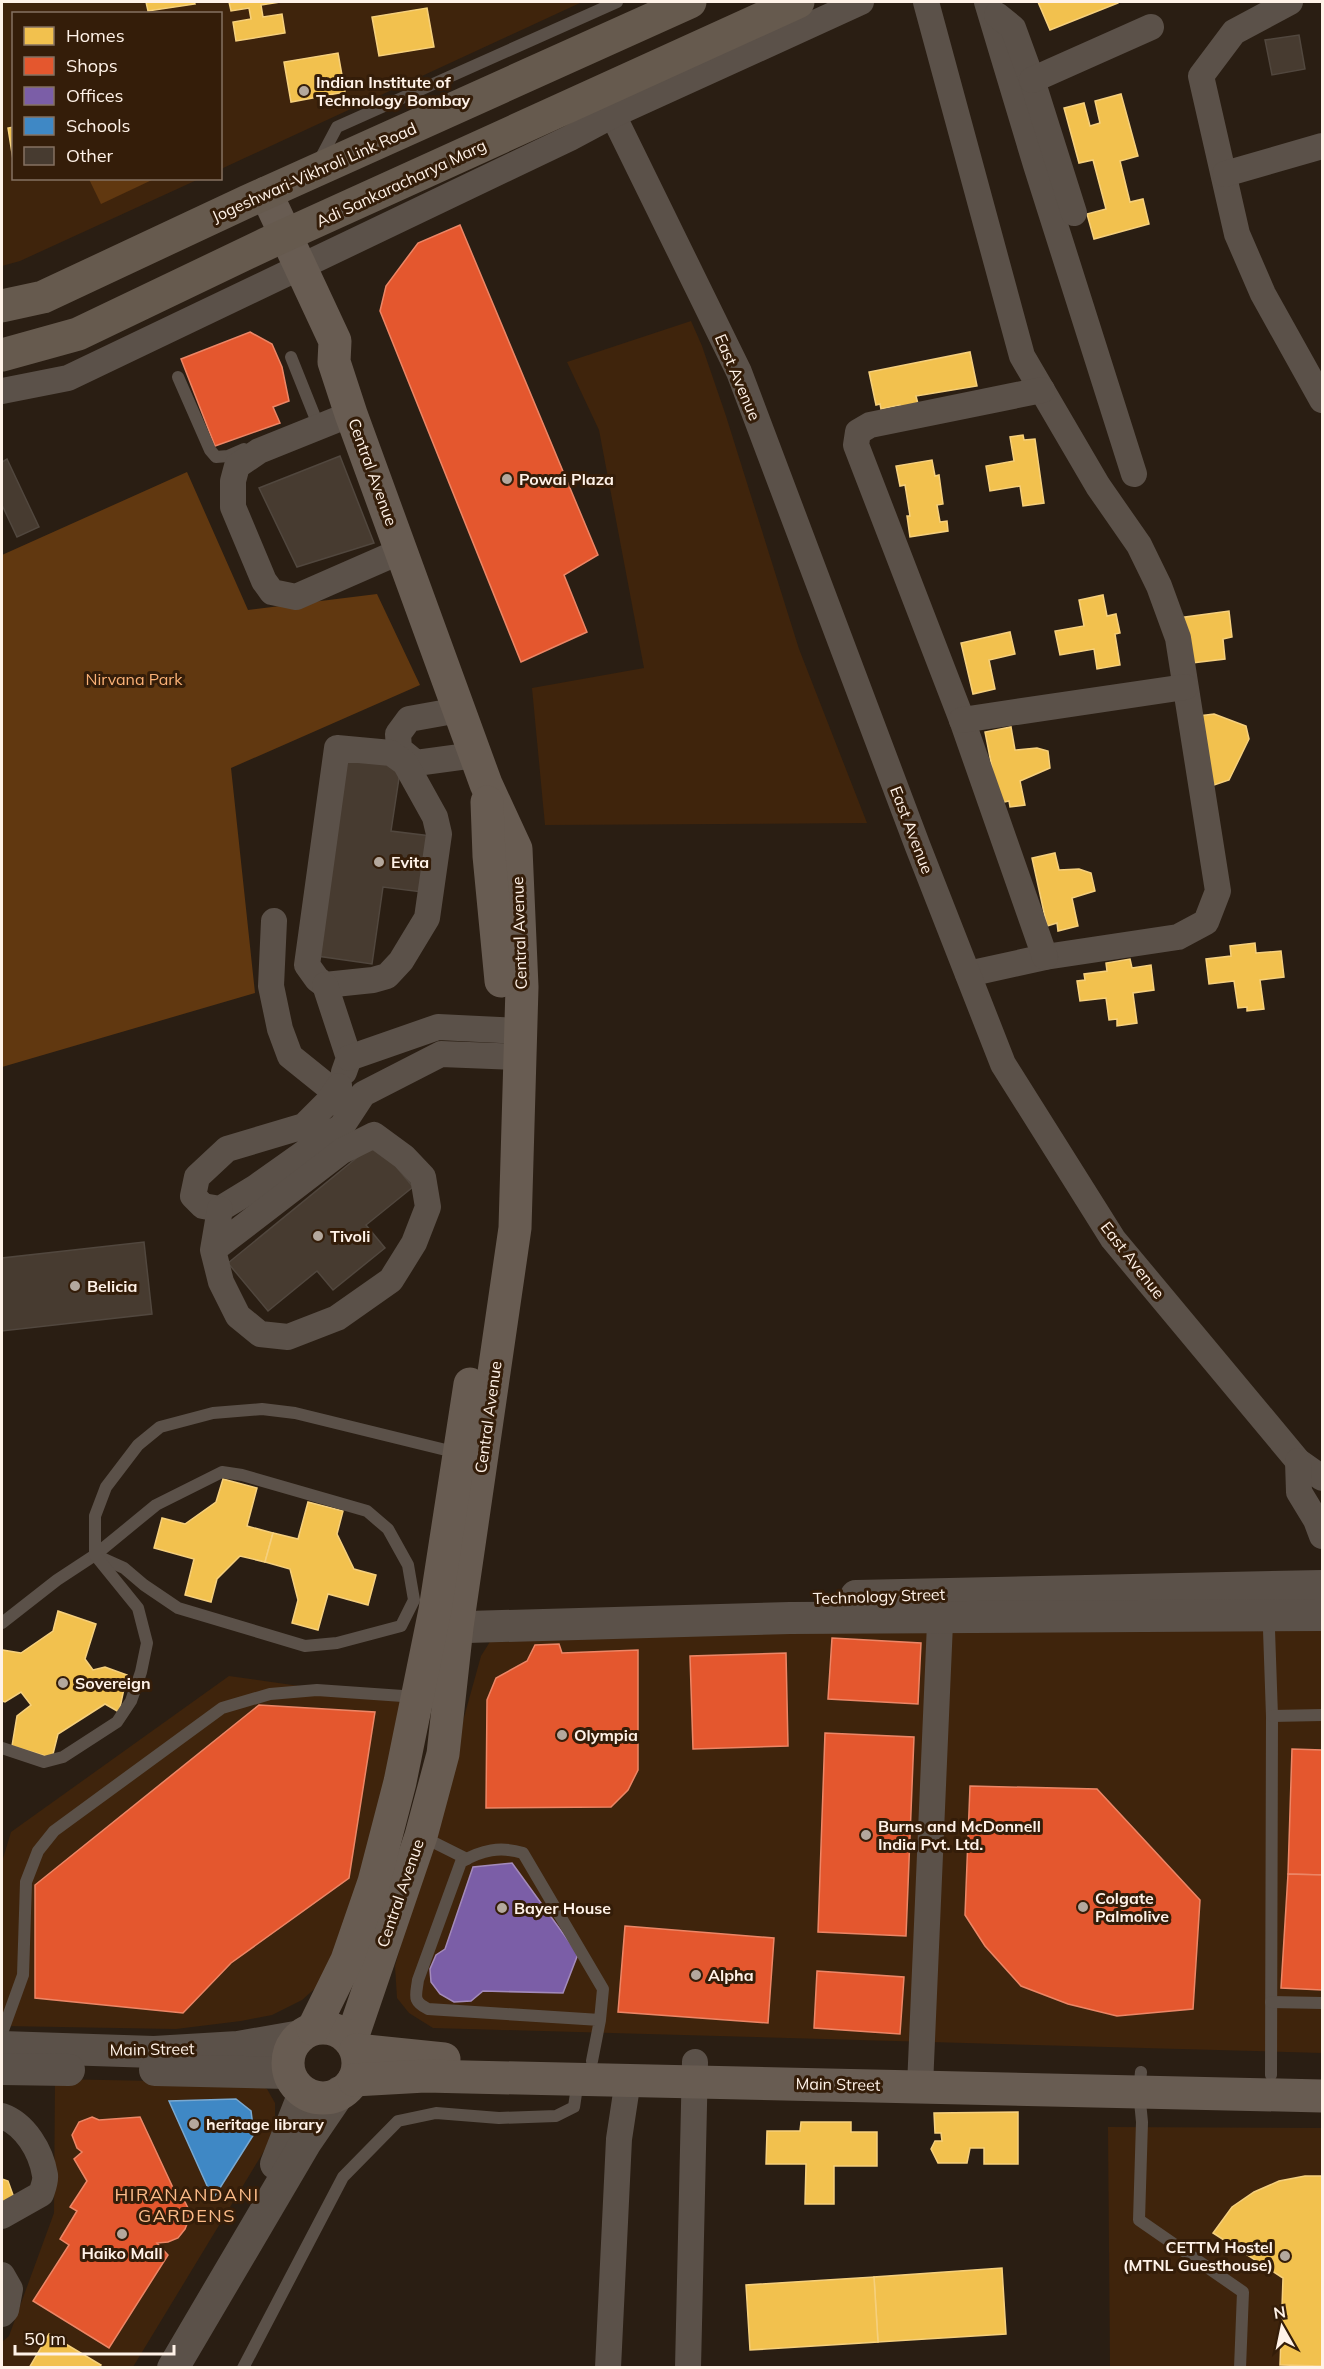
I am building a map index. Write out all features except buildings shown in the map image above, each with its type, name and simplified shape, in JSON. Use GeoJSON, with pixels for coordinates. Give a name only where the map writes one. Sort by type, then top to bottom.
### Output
{"type":"FeatureCollection","features":[{"type":"Feature","properties":{"kind":"main road","name":"Jogeshwari-Vikhroli Link Road"},"geometry":{"type":"LineString","coordinates":[[2,306],[43,297],[257,197],[690,2]]}},
{"type":"Feature","properties":{"kind":"main road","name":"Adi Sankaracharya Marg"},"geometry":{"type":"LineString","coordinates":[[2,355],[78,334],[276,240],[798,2]]}},
{"type":"Feature","properties":{"kind":"main road","name":"Central Avenue"},"geometry":{"type":"LineString","coordinates":[[257,197],[291,271],[316,349],[334,362],[481,769],[502,986],[510,1043],[515,1228],[434,1699],[405,1831],[388,1886],[350,2066]]}},
{"type":"Feature","properties":{"kind":"main road","name":"Central Avenue"},"geometry":{"type":"LineString","coordinates":[[446,1619],[459,1453],[494,1228],[510,1043]]}},
{"type":"Feature","properties":{"kind":"main road","name":"Central Avenue"},"geometry":{"type":"LineString","coordinates":[[296,2083],[288,2059],[292,2046],[307,2032],[388,1886]]}},
{"type":"Feature","properties":{"kind":"main road"},"geometry":{"type":"LineString","coordinates":[[307,2032],[327,2028],[340,2032],[350,2066]]}},
{"type":"Feature","properties":{"kind":"main road","name":"Main Street"},"geometry":{"type":"LineString","coordinates":[[296,2083],[319,2098],[333,2097],[350,2066],[425,2076],[585,2070],[1140,2081],[1323,2096]]}},
{"type":"Feature","properties":{"kind":"main road","name":"Main Street"},"geometry":{"type":"LineString","coordinates":[[585,2070],[628,2080],[695,2072]]}},
{"type":"Feature","properties":{"kind":"main road","name":"Main Street"},"geometry":{"type":"LineString","coordinates":[[1140,2081],[1271,2075],[1323,2076]]}},
{"type":"Feature","properties":{"kind":"street"},"geometry":{"type":"LineString","coordinates":[[2,391],[68,378],[570,138],[613,115],[861,2]]}},
{"type":"Feature","properties":{"kind":"street"},"geometry":{"type":"LineString","coordinates":[[926,2],[1022,356],[1098,486],[1139,544],[1160,586],[1178,638],[1218,891],[1206,922],[1178,937],[1045,957],[968,974]]}},
{"type":"Feature","properties":{"kind":"street"},"geometry":{"type":"LineString","coordinates":[[1290,2],[1234,32],[1201,76],[1237,234],[1263,294],[1323,400]]}},
{"type":"Feature","properties":{"kind":"street"},"geometry":{"type":"LineString","coordinates":[[988,5],[1013,28],[1074,213]]}},
{"type":"Feature","properties":{"kind":"street"},"geometry":{"type":"LineString","coordinates":[[988,5],[1035,165],[1134,474]]}},
{"type":"Feature","properties":{"kind":"street"},"geometry":{"type":"LineString","coordinates":[[1032,80],[1151,27]]}},
{"type":"Feature","properties":{"kind":"street","name":"East Avenue"},"geometry":{"type":"LineString","coordinates":[[613,115],[739,372],[1003,1064],[1113,1239],[1298,1461],[1323,1478]]}},
{"type":"Feature","properties":{"kind":"street"},"geometry":{"type":"LineString","coordinates":[[1225,174],[1323,146]]}},
{"type":"Feature","properties":{"kind":"street"},"geometry":{"type":"LineString","coordinates":[[1042,390],[870,425],[858,432],[856,445],[962,720],[1045,957]]}},
{"type":"Feature","properties":{"kind":"street"},"geometry":{"type":"LineString","coordinates":[[349,408],[259,451],[237,466],[233,481],[233,507],[264,581],[272,592],[296,597],[401,550]]}},
{"type":"Feature","properties":{"kind":"street"},"geometry":{"type":"LineString","coordinates":[[962,720],[1185,687]]}},
{"type":"Feature","properties":{"kind":"street"},"geometry":{"type":"LineString","coordinates":[[459,710],[410,719],[398,734],[399,749],[416,763],[481,769]]}},
{"type":"Feature","properties":{"kind":"street"},"geometry":{"type":"LineString","coordinates":[[325,985],[373,980],[387,976],[401,961],[427,918],[439,834],[435,817],[405,763],[391,753],[338,748],[308,965],[317,979],[325,985],[348,1058],[339,1086],[328,1102],[304,1126],[227,1149],[197,1176],[193,1196],[203,1206],[220,1209],[256,1187],[342,1126],[363,1094],[441,1054],[510,1043]]}},
{"type":"Feature","properties":{"kind":"street"},"geometry":{"type":"LineString","coordinates":[[274,921],[271,986],[280,1029],[290,1056],[326,1085],[339,1086],[363,1094]]}},
{"type":"Feature","properties":{"kind":"street"},"geometry":{"type":"LineString","coordinates":[[348,1058],[438,1027],[448,1027],[510,1043]]}},
{"type":"Feature","properties":{"kind":"street"},"geometry":{"type":"LineString","coordinates":[[448,1027],[448,1053]]}},
{"type":"Feature","properties":{"kind":"street"},"geometry":{"type":"LineString","coordinates":[[213,1250],[342,1151],[374,1135],[404,1157],[423,1177],[428,1207],[414,1243],[391,1280],[337,1318],[288,1337],[260,1334],[238,1316],[221,1282],[213,1250],[220,1209]]}},
{"type":"Feature","properties":{"kind":"street"},"geometry":{"type":"LineString","coordinates":[[1298,1461],[1299,1492],[1323,1536]]}},
{"type":"Feature","properties":{"kind":"street","name":"Technology Street"},"geometry":{"type":"LineString","coordinates":[[446,1619],[941,1605],[1264,1601],[1323,1586]]}},
{"type":"Feature","properties":{"kind":"street"},"geometry":{"type":"LineString","coordinates":[[1264,1601],[1323,1615]]}},
{"type":"Feature","properties":{"kind":"street"},"geometry":{"type":"LineString","coordinates":[[921,2075],[941,1605]]}},
{"type":"Feature","properties":{"kind":"street","name":"Main Street"},"geometry":{"type":"LineString","coordinates":[[2,2070],[168,2061],[307,2032]]}},
{"type":"Feature","properties":{"kind":"street","name":"Main Street"},"geometry":{"type":"LineString","coordinates":[[2,2047],[168,2061],[296,2083]]}},
{"type":"Feature","properties":{"kind":"street","name":"Central Avenue"},"geometry":{"type":"LineString","coordinates":[[153,2367],[177,2350],[270,2189],[306,2142],[350,2066]]}},
{"type":"Feature","properties":{"kind":"street"},"geometry":{"type":"LineString","coordinates":[[688,2367],[695,2072]]}},
{"type":"Feature","properties":{"kind":"street"},"geometry":{"type":"LineString","coordinates":[[608,2367],[619,2139],[628,2080]]}},
{"type":"Feature","properties":{"kind":"street","name":"Central Avenue"},"geometry":{"type":"LineString","coordinates":[[270,2189],[296,2083]]}},
{"type":"Feature","properties":{"kind":"street"},"geometry":{"type":"LineString","coordinates":[[2,2116],[14,2120],[31,2139],[46,2177],[41,2194],[2,2216]]}},
{"type":"Feature","properties":{"kind":"street"},"geometry":{"type":"LineString","coordinates":[[2,2275],[10,2289],[6,2310],[2,2314]]}},
{"type":"Feature","properties":{"kind":"lane"},"geometry":{"type":"LineString","coordinates":[[314,172],[337,127],[617,2]]}},
{"type":"Feature","properties":{"kind":"lane"},"geometry":{"type":"LineString","coordinates":[[291,357],[315,417]]}},
{"type":"Feature","properties":{"kind":"lane"},"geometry":{"type":"LineString","coordinates":[[178,377],[210,450],[216,458],[228,456],[315,417],[349,408]]}},
{"type":"Feature","properties":{"kind":"lane"},"geometry":{"type":"LineString","coordinates":[[2,1748],[44,1761],[63,1757],[117,1722],[131,1701],[141,1672],[147,1643],[138,1608],[95,1555],[95,1516],[106,1487],[138,1445],[160,1427],[213,1413],[262,1409],[295,1413],[459,1453]]}},
{"type":"Feature","properties":{"kind":"lane"},"geometry":{"type":"LineString","coordinates":[[2,1623],[57,1580],[95,1555],[156,1505],[222,1472],[242,1475],[367,1511],[388,1529],[408,1565],[414,1600],[401,1626],[337,1643],[305,1646],[178,1608],[124,1568],[95,1555]]}},
{"type":"Feature","properties":{"kind":"lane"},"geometry":{"type":"LineString","coordinates":[[1264,1601],[1269,1630],[1272,1716],[1271,2075]]}},
{"type":"Feature","properties":{"kind":"lane"},"geometry":{"type":"LineString","coordinates":[[2,2034],[22,1976],[26,1882],[38,1851],[54,1831],[222,1708],[270,1694],[317,1690],[434,1699]]}},
{"type":"Feature","properties":{"kind":"lane"},"geometry":{"type":"LineString","coordinates":[[1272,1716],[1323,1715]]}},
{"type":"Feature","properties":{"kind":"lane"},"geometry":{"type":"LineString","coordinates":[[405,1831],[467,1859]]}},
{"type":"Feature","properties":{"kind":"lane"},"geometry":{"type":"LineString","coordinates":[[243,2367],[343,2177],[398,2121],[436,2113],[499,2118],[556,2116],[574,2107],[600,2019],[603,1989],[523,1853],[509,1849],[490,1849],[461,1862],[418,1980],[415,1998],[419,2004],[428,2009],[600,2019]]}},
{"type":"Feature","properties":{"kind":"lane"},"geometry":{"type":"LineString","coordinates":[[1271,2002],[1323,2003]]}},
{"type":"Feature","properties":{"kind":"lane"},"geometry":{"type":"LineString","coordinates":[[1140,2081],[1142,2122],[1139,2220],[1242,2292],[1240,2367]]}},
{"type":"Feature","properties":{"kind":"shaded area","name":"Indian Institute of Technology Bombay"},"geometry":{"type":"Polygon","coordinates":[[[2,2],[582,2],[222,169],[222,12],[12,12],[12,180],[197,180],[20,261],[2,266],[2,2]]]}},
{"type":"Feature","properties":{"kind":"shaded area"},"geometry":{"type":"Polygon","coordinates":[[[691,321],[726,416],[799,649],[867,823],[545,825],[532,688],[644,668],[599,430],[567,362],[691,321]]]}},
{"type":"Feature","properties":{"kind":"shaded area"},"geometry":{"type":"Polygon","coordinates":[[[1322,1623],[1322,2053],[433,2028],[409,2013],[397,1998],[395,1966],[481,1656],[493,1637],[1322,1623]]]}},
{"type":"Feature","properties":{"kind":"shaded area"},"geometry":{"type":"Polygon","coordinates":[[[229,1676],[404,1701],[369,1855],[329,1976],[302,2000],[272,2015],[241,2021],[176,2029],[2,2026],[2,1862],[11,1832],[229,1676]]]}},
{"type":"Feature","properties":{"kind":"shaded area"},"geometry":{"type":"Polygon","coordinates":[[[55,2079],[254,2083],[267,2089],[275,2103],[275,2133],[133,2367],[2,2368],[2,2342],[9,2336],[54,2213],[55,2079]]]}},
{"type":"Feature","properties":{"kind":"shaded area"},"geometry":{"type":"Polygon","coordinates":[[[1108,2127],[1322,2128],[1322,2367],[1110,2367],[1108,2127]]]}},
{"type":"Feature","properties":{"kind":"green space"},"geometry":{"type":"Polygon","coordinates":[[[89,180],[152,180],[101,204],[89,180]]]}},
{"type":"Feature","properties":{"kind":"green space","name":"Nirvana Park"},"geometry":{"type":"Polygon","coordinates":[[[187,472],[248,610],[377,594],[420,685],[231,768],[255,993],[2,1067],[2,555],[187,472]]]}},
{"type":"Feature","properties":{"kind":"place","name":"Indian Institute of Technology Bombay"},"geometry":{"type":"Point","coordinates":[304,91]}},
{"type":"Feature","properties":{"kind":"place","name":"Powai Plaza"},"geometry":{"type":"Point","coordinates":[507,479]}},
{"type":"Feature","properties":{"kind":"place","name":"Evita"},"geometry":{"type":"Point","coordinates":[379,862]}},
{"type":"Feature","properties":{"kind":"place","name":"Tivoli"},"geometry":{"type":"Point","coordinates":[318,1236]}},
{"type":"Feature","properties":{"kind":"place","name":"Belicia"},"geometry":{"type":"Point","coordinates":[75,1286]}},
{"type":"Feature","properties":{"kind":"place","name":"Sovereign"},"geometry":{"type":"Point","coordinates":[63,1683]}},
{"type":"Feature","properties":{"kind":"place","name":"Olympia"},"geometry":{"type":"Point","coordinates":[562,1735]}},
{"type":"Feature","properties":{"kind":"place","name":"Burns and McDonnell India Pvt. Ltd."},"geometry":{"type":"Point","coordinates":[866,1835]}},
{"type":"Feature","properties":{"kind":"place","name":"Colgate Palmolive"},"geometry":{"type":"Point","coordinates":[1083,1907]}},
{"type":"Feature","properties":{"kind":"place","name":"Bayer House"},"geometry":{"type":"Point","coordinates":[502,1908]}},
{"type":"Feature","properties":{"kind":"place","name":"Alpha"},"geometry":{"type":"Point","coordinates":[696,1975]}},
{"type":"Feature","properties":{"kind":"place","name":"heritage library"},"geometry":{"type":"Point","coordinates":[194,2124]}},
{"type":"Feature","properties":{"kind":"place","name":"Haiko Mall"},"geometry":{"type":"Point","coordinates":[122,2234]}},
{"type":"Feature","properties":{"kind":"place","name":"CETTM Hostel (MTNL Guesthouse)"},"geometry":{"type":"Point","coordinates":[1285,2256]}},
{"type":"Feature","properties":{"kind":"district","name":"HIRANANDANI GARDENS"},"geometry":{"type":"Point","coordinates":[187,2204]}}]}
